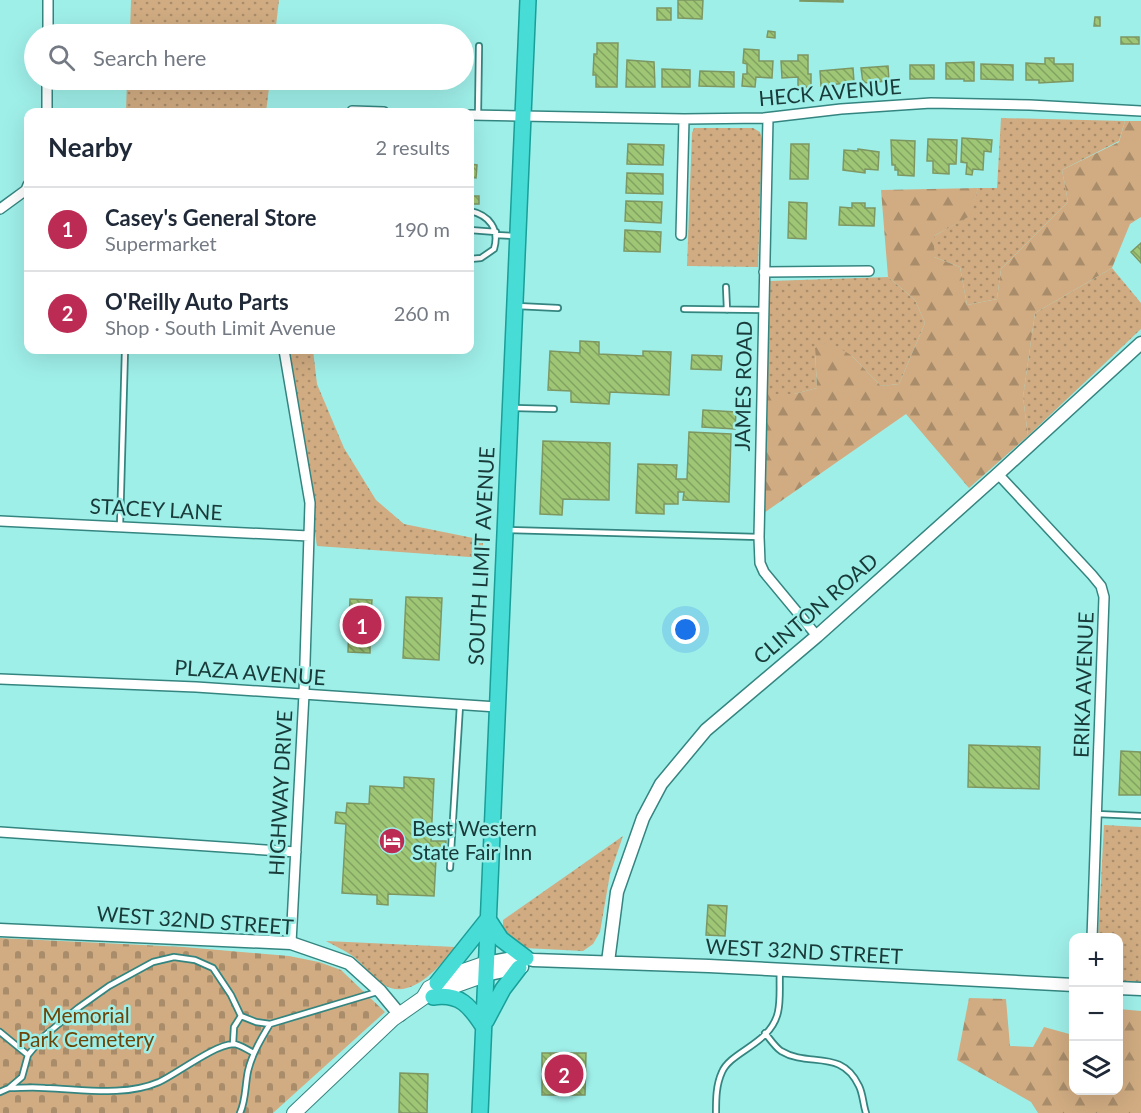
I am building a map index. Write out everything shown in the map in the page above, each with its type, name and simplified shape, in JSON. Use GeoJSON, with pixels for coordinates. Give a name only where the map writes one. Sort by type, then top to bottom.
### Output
{"type":"FeatureCollection","features":[{"type":"Feature","properties":{"kind":"highway","name":"SOUTH LIMIT AVENUE"},"geometry":{"type":"LineString","coordinates":[[480,1113],[528,0]]}},
{"type":"Feature","properties":{"kind":"highway"},"geometry":{"type":"LineString","coordinates":[[488,919],[501,939],[526,962],[495,1003],[483,1026],[475,1014],[460,1000],[431,992],[488,919]]}},
{"type":"Feature","properties":{"kind":"main road"},"geometry":{"type":"LineString","coordinates":[[294,1113],[400,1015],[431,992],[457,985],[485,969]]}},
{"type":"Feature","properties":{"kind":"street"},"geometry":{"type":"LineString","coordinates":[[48,0],[48,24]]}},
{"type":"Feature","properties":{"kind":"street"},"geometry":{"type":"LineString","coordinates":[[47,90],[47,108]]}},
{"type":"Feature","properties":{"kind":"street","name":"HECK AVENUE"},"geometry":{"type":"LineString","coordinates":[[474,115],[684,119],[768,118],[841,109],[932,103],[1141,111]]}},
{"type":"Feature","properties":{"kind":"street","name":"JAMES ROAD"},"geometry":{"type":"LineString","coordinates":[[768,118],[760,562],[764,572],[817,636]]}},
{"type":"Feature","properties":{"kind":"street"},"geometry":{"type":"LineString","coordinates":[[681,235],[684,119]]}},
{"type":"Feature","properties":{"kind":"street"},"geometry":{"type":"LineString","coordinates":[[0,209],[24,191]]}},
{"type":"Feature","properties":{"kind":"street"},"geometry":{"type":"LineString","coordinates":[[764,272],[869,271]]}},
{"type":"Feature","properties":{"kind":"street","name":"CLINTON ROAD"},"geometry":{"type":"LineString","coordinates":[[608,962],[617,892],[643,818],[661,784],[706,730],[817,636],[1141,342]]}},
{"type":"Feature","properties":{"kind":"street","name":"HIGHWAY DRIVE"},"geometry":{"type":"LineString","coordinates":[[286,354],[310,504],[304,694],[291,943]]}},
{"type":"Feature","properties":{"kind":"street","name":"ERIKA AVENUE"},"geometry":{"type":"LineString","coordinates":[[998,474],[1101,586],[1105,614],[1092,933]]}},
{"type":"Feature","properties":{"kind":"street","name":"STACEY LANE"},"geometry":{"type":"LineString","coordinates":[[0,521],[309,536]]}},
{"type":"Feature","properties":{"kind":"street","name":"PLAZA AVENUE"},"geometry":{"type":"LineString","coordinates":[[0,679],[113,683],[497,707]]}},
{"type":"Feature","properties":{"kind":"street"},"geometry":{"type":"LineString","coordinates":[[0,832],[296,852]]}},
{"type":"Feature","properties":{"kind":"street","name":"WEST 32ND STREET"},"geometry":{"type":"LineString","coordinates":[[0,930],[291,943],[349,963],[380,991],[400,1015]]}},
{"type":"Feature","properties":{"kind":"street","name":"WEST 32ND STREET"},"geometry":{"type":"LineString","coordinates":[[485,969],[526,962],[608,962],[1069,985]]}},
{"type":"Feature","properties":{"kind":"street"},"geometry":{"type":"LineString","coordinates":[[1123,988],[1141,989]]}},
{"type":"Feature","properties":{"kind":"lane"},"geometry":{"type":"LineString","coordinates":[[474,115],[479,46]]}},
{"type":"Feature","properties":{"kind":"lane"},"geometry":{"type":"LineString","coordinates":[[474,212],[482,214],[490,221],[496,233],[494,249],[481,258],[474,259]]}},
{"type":"Feature","properties":{"kind":"lane"},"geometry":{"type":"LineString","coordinates":[[474,231],[518,236]]}},
{"type":"Feature","properties":{"kind":"lane"},"geometry":{"type":"LineString","coordinates":[[726,287],[727,310]]}},
{"type":"Feature","properties":{"kind":"lane"},"geometry":{"type":"LineString","coordinates":[[514,306],[558,308]]}},
{"type":"Feature","properties":{"kind":"lane"},"geometry":{"type":"LineString","coordinates":[[684,309],[764,310]]}},
{"type":"Feature","properties":{"kind":"lane"},"geometry":{"type":"LineString","coordinates":[[120,526],[125,354]]}},
{"type":"Feature","properties":{"kind":"lane"},"geometry":{"type":"LineString","coordinates":[[510,407],[554,409]]}},
{"type":"Feature","properties":{"kind":"lane"},"geometry":{"type":"LineString","coordinates":[[505,530],[759,537]]}},
{"type":"Feature","properties":{"kind":"lane"},"geometry":{"type":"LineString","coordinates":[[450,868],[460,705]]}},
{"type":"Feature","properties":{"kind":"lane"},"geometry":{"type":"LineString","coordinates":[[1097,814],[1141,816]]}},
{"type":"Feature","properties":{"kind":"lane"},"geometry":{"type":"LineString","coordinates":[[0,1092],[22,1077],[27,1055],[43,1037],[109,986],[153,962],[174,957],[195,960],[213,968],[231,996],[240,1016],[270,1024],[380,991]]}},
{"type":"Feature","properties":{"kind":"lane"},"geometry":{"type":"LineString","coordinates":[[716,1113],[717,1088],[722,1069],[765,1034],[778,1013],[780,969]]}},
{"type":"Feature","properties":{"kind":"lane"},"geometry":{"type":"LineString","coordinates":[[233,1044],[234,1027],[240,1016]]}},
{"type":"Feature","properties":{"kind":"lane"},"geometry":{"type":"LineString","coordinates":[[240,1113],[254,1053],[270,1024]]}},
{"type":"Feature","properties":{"kind":"lane"},"geometry":{"type":"LineString","coordinates":[[0,1032],[27,1055]]}},
{"type":"Feature","properties":{"kind":"lane"},"geometry":{"type":"LineString","coordinates":[[765,1034],[779,1050],[794,1056],[823,1059],[842,1065],[860,1088],[866,1113]]}},
{"type":"Feature","properties":{"kind":"lane"},"geometry":{"type":"LineString","coordinates":[[9,1088],[88,1091],[138,1088],[158,1082],[217,1049],[233,1044],[254,1053]]}},
{"type":"Feature","properties":{"kind":"green space"},"geometry":{"type":"Polygon","coordinates":[[[131,0],[279,0],[276,24],[130,24],[131,0]]]}},
{"type":"Feature","properties":{"kind":"green space"},"geometry":{"type":"Polygon","coordinates":[[[127,90],[269,90],[266,108],[126,108],[127,90]]]}},
{"type":"Feature","properties":{"kind":"green space"},"geometry":{"type":"Polygon","coordinates":[[[1001,118],[1125,121],[1119,141],[1062,170],[1068,202],[1001,269],[997,299],[967,305],[960,267],[934,257],[934,236],[969,216],[978,188],[997,188],[1001,118]]]}},
{"type":"Feature","properties":{"kind":"green space"},"geometry":{"type":"Polygon","coordinates":[[[1125,121],[1141,121],[1141,217],[1130,224],[1112,268],[1035,313],[1023,397],[1028,436],[969,488],[906,414],[761,515],[766,394],[794,394],[817,388],[815,348],[829,342],[851,355],[881,386],[899,384],[925,323],[915,300],[888,277],[881,190],[978,188],[970,216],[934,236],[934,257],[960,267],[967,305],[997,299],[1001,269],[1068,202],[1062,170],[1119,142],[1125,121]]]}},
{"type":"Feature","properties":{"kind":"green space"},"geometry":{"type":"Polygon","coordinates":[[[694,128],[753,128],[760,132],[762,139],[758,267],[687,266],[694,128]]]}},
{"type":"Feature","properties":{"kind":"green space"},"geometry":{"type":"Polygon","coordinates":[[[1112,268],[1141,303],[1141,329],[1028,436],[1023,397],[1035,313],[1112,268]]]}},
{"type":"Feature","properties":{"kind":"green space"},"geometry":{"type":"Polygon","coordinates":[[[888,277],[915,300],[925,323],[899,384],[881,386],[851,355],[815,349],[817,388],[794,394],[766,394],[770,281],[888,277]]]}},
{"type":"Feature","properties":{"kind":"green space"},"geometry":{"type":"Polygon","coordinates":[[[288,354],[313,354],[317,384],[344,448],[376,500],[404,524],[483,540],[483,558],[317,546],[288,354]]]}},
{"type":"Feature","properties":{"kind":"green space"},"geometry":{"type":"Polygon","coordinates":[[[1104,825],[1141,827],[1141,982],[1123,981],[1123,933],[1098,933],[1104,825]]]}},
{"type":"Feature","properties":{"kind":"green space"},"geometry":{"type":"Polygon","coordinates":[[[623,836],[610,874],[600,932],[593,944],[583,951],[524,948],[503,932],[503,920],[623,836]]]}},
{"type":"Feature","properties":{"kind":"green space","name":"Memorial Park Cemetery"},"geometry":{"type":"Polygon","coordinates":[[[0,938],[184,947],[289,956],[319,962],[341,970],[385,1012],[273,1113],[0,1113],[0,938]]]}},
{"type":"Feature","properties":{"kind":"green space"},"geometry":{"type":"Polygon","coordinates":[[[326,941],[456,947],[423,980],[402,989],[381,983],[354,957],[326,941]]]}},
{"type":"Feature","properties":{"kind":"green space"},"geometry":{"type":"Polygon","coordinates":[[[969,998],[1006,999],[1010,1046],[1033,1047],[1044,1027],[1069,1034],[1069,1095],[1123,1095],[1123,1009],[1141,1011],[1141,1113],[1038,1113],[1031,1102],[957,1060],[969,998]]]}},
{"type":"Feature","properties":{"kind":"building"},"geometry":{"type":"Polygon","coordinates":[[[678,0],[703,0],[702,19],[678,18],[678,0]]]}},
{"type":"Feature","properties":{"kind":"building"},"geometry":{"type":"Polygon","coordinates":[[[843,0],[843,2],[800,1],[843,0]]]}},
{"type":"Feature","properties":{"kind":"building"},"geometry":{"type":"Polygon","coordinates":[[[657,8],[671,8],[671,20],[657,20],[657,8]]]}},
{"type":"Feature","properties":{"kind":"building"},"geometry":{"type":"Polygon","coordinates":[[[1095,17],[1100,17],[1100,26],[1094,26],[1095,17]]]}},
{"type":"Feature","properties":{"kind":"building"},"geometry":{"type":"Polygon","coordinates":[[[768,31],[775,32],[775,38],[767,37],[768,31]]]}},
{"type":"Feature","properties":{"kind":"building"},"geometry":{"type":"Polygon","coordinates":[[[1121,37],[1139,37],[1139,44],[1121,44],[1121,37]]]}},
{"type":"Feature","properties":{"kind":"building"},"geometry":{"type":"Polygon","coordinates":[[[597,43],[618,43],[617,87],[596,87],[596,75],[593,75],[597,43]]]}},
{"type":"Feature","properties":{"kind":"building"},"geometry":{"type":"Polygon","coordinates":[[[744,49],[759,50],[759,61],[773,61],[772,78],[756,77],[755,87],[742,86],[743,74],[747,74],[747,64],[743,63],[744,49]]]}},
{"type":"Feature","properties":{"kind":"building"},"geometry":{"type":"Polygon","coordinates":[[[798,55],[808,55],[811,87],[798,88],[798,77],[782,78],[781,61],[798,61],[798,55]]]}},
{"type":"Feature","properties":{"kind":"building"},"geometry":{"type":"Polygon","coordinates":[[[1045,58],[1054,58],[1054,64],[1073,64],[1073,81],[1039,83],[1039,80],[1026,80],[1026,63],[1045,64],[1045,58]]]}},
{"type":"Feature","properties":{"kind":"building"},"geometry":{"type":"Polygon","coordinates":[[[627,60],[654,62],[655,87],[626,87],[627,60]]]}},
{"type":"Feature","properties":{"kind":"building"},"geometry":{"type":"Polygon","coordinates":[[[974,62],[974,81],[946,79],[946,63],[974,62]]]}},
{"type":"Feature","properties":{"kind":"building"},"geometry":{"type":"Polygon","coordinates":[[[981,64],[1013,65],[1013,80],[981,79],[981,64]]]}},
{"type":"Feature","properties":{"kind":"building"},"geometry":{"type":"Polygon","coordinates":[[[910,65],[934,65],[934,79],[910,79],[910,65]]]}},
{"type":"Feature","properties":{"kind":"building"},"geometry":{"type":"Polygon","coordinates":[[[888,66],[889,81],[863,83],[861,68],[888,66]]]}},
{"type":"Feature","properties":{"kind":"building"},"geometry":{"type":"Polygon","coordinates":[[[853,68],[854,82],[821,86],[820,71],[853,68]]]}},
{"type":"Feature","properties":{"kind":"building"},"geometry":{"type":"Polygon","coordinates":[[[662,69],[690,70],[690,87],[662,87],[662,69]]]}},
{"type":"Feature","properties":{"kind":"building"},"geometry":{"type":"Polygon","coordinates":[[[700,71],[734,72],[734,87],[699,86],[700,71]]]}},
{"type":"Feature","properties":{"kind":"building"},"geometry":{"type":"Polygon","coordinates":[[[962,138],[992,140],[991,152],[984,151],[983,170],[973,169],[972,175],[966,174],[967,163],[961,162],[962,138]]]}},
{"type":"Feature","properties":{"kind":"building"},"geometry":{"type":"Polygon","coordinates":[[[928,139],[957,140],[956,164],[949,164],[949,174],[933,173],[933,161],[927,161],[928,139]]]}},
{"type":"Feature","properties":{"kind":"building"},"geometry":{"type":"Polygon","coordinates":[[[891,140],[915,141],[914,176],[898,175],[895,165],[892,165],[891,140]]]}},
{"type":"Feature","properties":{"kind":"building"},"geometry":{"type":"Polygon","coordinates":[[[628,144],[664,145],[663,165],[627,164],[628,144]]]}},
{"type":"Feature","properties":{"kind":"building"},"geometry":{"type":"Polygon","coordinates":[[[791,144],[809,144],[808,179],[790,179],[791,144]]]}},
{"type":"Feature","properties":{"kind":"building"},"geometry":{"type":"Polygon","coordinates":[[[858,149],[879,152],[878,170],[865,169],[865,173],[843,170],[844,150],[858,151],[858,149]]]}},
{"type":"Feature","properties":{"kind":"building"},"geometry":{"type":"Polygon","coordinates":[[[474,165],[477,165],[476,178],[474,178],[474,165]]]}},
{"type":"Feature","properties":{"kind":"building"},"geometry":{"type":"Polygon","coordinates":[[[627,173],[663,174],[663,194],[626,193],[627,173]]]}},
{"type":"Feature","properties":{"kind":"building"},"geometry":{"type":"Polygon","coordinates":[[[474,196],[479,196],[479,204],[474,204],[474,196]]]}},
{"type":"Feature","properties":{"kind":"building"},"geometry":{"type":"Polygon","coordinates":[[[626,201],[662,202],[661,223],[625,221],[626,201]]]}},
{"type":"Feature","properties":{"kind":"building"},"geometry":{"type":"Polygon","coordinates":[[[789,202],[807,203],[806,239],[788,238],[789,202]]]}},
{"type":"Feature","properties":{"kind":"building"},"geometry":{"type":"Polygon","coordinates":[[[852,203],[865,203],[865,208],[875,208],[874,226],[839,225],[840,207],[852,208],[852,203]]]}},
{"type":"Feature","properties":{"kind":"building"},"geometry":{"type":"Polygon","coordinates":[[[625,230],[661,232],[660,252],[624,251],[625,230]]]}},
{"type":"Feature","properties":{"kind":"building"},"geometry":{"type":"Polygon","coordinates":[[[1141,243],[1141,263],[1131,252],[1141,243]]]}},
{"type":"Feature","properties":{"kind":"building"},"geometry":{"type":"Polygon","coordinates":[[[580,341],[599,342],[599,354],[643,356],[643,351],[671,352],[669,395],[610,392],[609,404],[571,402],[571,391],[548,390],[550,351],[580,353],[580,341]]]}},
{"type":"Feature","properties":{"kind":"building"},"geometry":{"type":"Polygon","coordinates":[[[692,355],[722,356],[721,370],[691,369],[692,355]]]}},
{"type":"Feature","properties":{"kind":"building"},"geometry":{"type":"Polygon","coordinates":[[[703,410],[736,412],[735,429],[702,427],[703,410]]]}},
{"type":"Feature","properties":{"kind":"building"},"geometry":{"type":"Polygon","coordinates":[[[689,432],[731,434],[729,502],[683,500],[684,492],[678,492],[678,504],[664,504],[664,514],[636,513],[638,464],[677,465],[676,479],[687,479],[689,432]]]}},
{"type":"Feature","properties":{"kind":"building"},"geometry":{"type":"Polygon","coordinates":[[[543,441],[610,443],[609,500],[563,499],[562,515],[540,514],[543,441]]]}},
{"type":"Feature","properties":{"kind":"building"},"geometry":{"type":"Polygon","coordinates":[[[406,597],[442,598],[439,660],[403,658],[406,597]]]}},
{"type":"Feature","properties":{"kind":"building"},"geometry":{"type":"Polygon","coordinates":[[[350,599],[372,600],[371,613],[375,613],[374,638],[370,638],[370,653],[348,652],[350,599]]]}},
{"type":"Feature","properties":{"kind":"building"},"geometry":{"type":"Polygon","coordinates":[[[969,745],[1040,747],[1039,789],[968,787],[969,745]]]}},
{"type":"Feature","properties":{"kind":"building"},"geometry":{"type":"Polygon","coordinates":[[[1121,751],[1141,752],[1141,795],[1119,795],[1121,751]]]}},
{"type":"Feature","properties":{"kind":"building","name":"Best Western State Fair Inn"},"geometry":{"type":"Polygon","coordinates":[[[404,777],[434,779],[431,841],[446,841],[445,860],[436,859],[434,896],[388,894],[388,905],[377,904],[377,895],[342,893],[346,824],[335,823],[336,812],[346,813],[347,803],[369,804],[370,786],[404,788],[404,777]]]}},
{"type":"Feature","properties":{"kind":"building"},"geometry":{"type":"Polygon","coordinates":[[[708,905],[727,906],[725,936],[706,935],[708,905]]]}},
{"type":"Feature","properties":{"kind":"building"},"geometry":{"type":"Polygon","coordinates":[[[542,1053],[586,1053],[585,1095],[542,1095],[542,1053]]]}},
{"type":"Feature","properties":{"kind":"building"},"geometry":{"type":"Polygon","coordinates":[[[400,1073],[428,1074],[427,1113],[399,1113],[400,1073]]]}},
{"type":"Feature","properties":{"kind":"place","name":"Casey's General Store"},"geometry":{"type":"Point","coordinates":[362,625]}},
{"type":"Feature","properties":{"kind":"place","name":"Best Western State Fair Inn"},"geometry":{"type":"Point","coordinates":[392,841]}},
{"type":"Feature","properties":{"kind":"place","name":"O'Reilly Auto Parts"},"geometry":{"type":"Point","coordinates":[564,1074]}}]}
